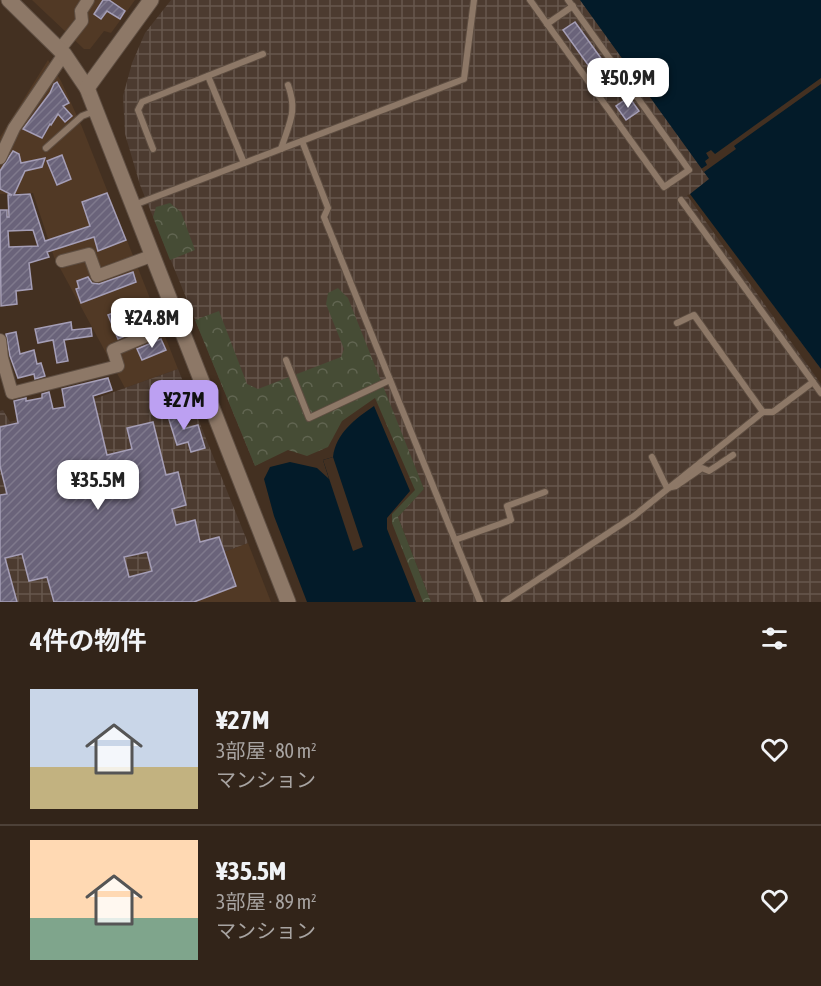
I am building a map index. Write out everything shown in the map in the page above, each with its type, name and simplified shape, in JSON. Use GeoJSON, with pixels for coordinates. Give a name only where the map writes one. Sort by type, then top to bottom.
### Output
{"type":"FeatureCollection","features":[{"type":"Feature","properties":{"kind":"street"},"geometry":{"type":"LineString","coordinates":[[9,0],[62,52],[87,88],[288,602]]}},
{"type":"Feature","properties":{"kind":"street"},"geometry":{"type":"LineString","coordinates":[[0,158],[14,128],[82,21],[81,11],[88,0]]}},
{"type":"Feature","properties":{"kind":"street"},"geometry":{"type":"LineString","coordinates":[[87,88],[152,0]]}},
{"type":"Feature","properties":{"kind":"street"},"geometry":{"type":"LineString","coordinates":[[62,261],[89,254],[97,276],[151,256]]}},
{"type":"Feature","properties":{"kind":"street"},"geometry":{"type":"LineString","coordinates":[[0,340],[2,358],[12,393],[118,366],[112,350],[178,323]]}},
{"type":"Feature","properties":{"kind":"lane"},"geometry":{"type":"LineString","coordinates":[[134,205],[464,79],[474,0]]}},
{"type":"Feature","properties":{"kind":"lane"},"geometry":{"type":"LineString","coordinates":[[530,0],[664,187],[689,170],[568,0]]}},
{"type":"Feature","properties":{"kind":"lane"},"geometry":{"type":"LineString","coordinates":[[547,24],[573,6]]}},
{"type":"Feature","properties":{"kind":"lane"},"geometry":{"type":"LineString","coordinates":[[153,149],[138,110],[142,102],[263,54]]}},
{"type":"Feature","properties":{"kind":"lane"},"geometry":{"type":"LineString","coordinates":[[208,76],[244,163]]}},
{"type":"Feature","properties":{"kind":"lane"},"geometry":{"type":"LineString","coordinates":[[281,149],[294,110],[294,100],[288,85]]}},
{"type":"Feature","properties":{"kind":"lane"},"geometry":{"type":"LineString","coordinates":[[46,148],[82,116],[96,110]]}},
{"type":"Feature","properties":{"kind":"lane"},"geometry":{"type":"LineString","coordinates":[[302,141],[328,208],[324,217],[480,602]]}},
{"type":"Feature","properties":{"kind":"lane"},"geometry":{"type":"LineString","coordinates":[[681,200],[821,393]]}},
{"type":"Feature","properties":{"kind":"lane"},"geometry":{"type":"LineString","coordinates":[[677,323],[694,315],[762,412]]}},
{"type":"Feature","properties":{"kind":"lane"},"geometry":{"type":"LineString","coordinates":[[286,360],[309,418],[390,380]]}},
{"type":"Feature","properties":{"kind":"lane"},"geometry":{"type":"LineString","coordinates":[[504,602],[634,516],[762,412],[773,412],[813,382]]}},
{"type":"Feature","properties":{"kind":"lane"},"geometry":{"type":"LineString","coordinates":[[667,488],[675,486],[702,468],[709,471],[733,455]]}},
{"type":"Feature","properties":{"kind":"lane"},"geometry":{"type":"LineString","coordinates":[[652,456],[667,488]]}},
{"type":"Feature","properties":{"kind":"lane"},"geometry":{"type":"LineString","coordinates":[[455,540],[511,520],[507,506],[545,492]]}},
{"type":"Feature","properties":{"kind":"shaded area"},"geometry":{"type":"Polygon","coordinates":[[[32,0],[135,0],[111,33],[104,31],[90,49],[84,49],[32,0]]]}},
{"type":"Feature","properties":{"kind":"shaded area"},"geometry":{"type":"Polygon","coordinates":[[[171,0],[821,0],[821,369],[691,194],[687,195],[821,384],[821,602],[431,602],[398,517],[424,489],[383,391],[255,466],[140,185],[125,134],[123,96],[132,63],[145,33],[171,0]]]}},
{"type":"Feature","properties":{"kind":"shaded area"},"geometry":{"type":"Polygon","coordinates":[[[48,60],[61,81],[82,127],[178,369],[125,388],[54,257],[33,193],[0,194],[0,137],[48,60]]]}},
{"type":"Feature","properties":{"kind":"shaded area"},"geometry":{"type":"Polygon","coordinates":[[[178,369],[248,543],[187,566],[115,602],[0,602],[0,411],[3,410],[10,422],[94,399],[178,369]]]}},
{"type":"Feature","properties":{"kind":"shaded area"},"geometry":{"type":"Polygon","coordinates":[[[248,543],[271,602],[115,602],[187,566],[248,543]]]}},
{"type":"Feature","properties":{"kind":"green space"},"geometry":{"type":"Polygon","coordinates":[[[170,203],[181,212],[195,250],[170,260],[153,217],[156,207],[170,203]]]}},
{"type":"Feature","properties":{"kind":"green space"},"geometry":{"type":"Polygon","coordinates":[[[338,288],[348,298],[424,489],[398,517],[431,602],[423,602],[392,523],[392,514],[415,490],[375,398],[342,421],[328,447],[307,456],[288,450],[255,466],[195,320],[219,311],[247,384],[258,389],[341,357],[344,349],[326,304],[328,293],[338,288]]]}},
{"type":"Feature","properties":{"kind":"water"},"geometry":{"type":"Polygon","coordinates":[[[580,0],[821,0],[821,369],[690,194],[709,179],[580,0]]]}},
{"type":"Feature","properties":{"kind":"water"},"geometry":{"type":"Polygon","coordinates":[[[374,406],[410,491],[387,518],[387,529],[416,602],[307,602],[274,516],[264,479],[270,467],[290,462],[317,468],[329,479],[323,460],[333,457],[342,434],[374,406]]]}},
{"type":"Feature","properties":{"kind":"pier"},"geometry":{"type":"Polygon","coordinates":[[[821,78],[821,84],[734,146],[736,149],[704,172],[701,169],[707,165],[705,161],[709,158],[706,153],[711,150],[715,154],[821,78]]]}},
{"type":"Feature","properties":{"kind":"pier"},"geometry":{"type":"Polygon","coordinates":[[[333,457],[363,547],[353,551],[323,460],[333,457]]]}},
{"type":"Feature","properties":{"kind":"building"},"geometry":{"type":"Polygon","coordinates":[[[103,0],[109,0],[125,11],[120,19],[107,11],[101,19],[94,14],[103,0]]]}},
{"type":"Feature","properties":{"kind":"building"},"geometry":{"type":"Polygon","coordinates":[[[575,22],[613,75],[601,83],[563,30],[575,22]]]}},
{"type":"Feature","properties":{"kind":"building"},"geometry":{"type":"Polygon","coordinates":[[[57,82],[69,103],[63,106],[72,116],[65,122],[58,114],[42,138],[23,129],[50,93],[54,84],[57,82]]]}},
{"type":"Feature","properties":{"kind":"building"},"geometry":{"type":"Polygon","coordinates":[[[629,97],[639,111],[626,120],[616,106],[629,97]]]}},
{"type":"Feature","properties":{"kind":"building"},"geometry":{"type":"Polygon","coordinates":[[[13,151],[19,154],[21,163],[45,158],[42,167],[25,171],[14,195],[30,194],[45,241],[90,226],[82,202],[107,193],[126,240],[98,251],[94,237],[47,252],[49,257],[29,263],[32,289],[16,291],[17,304],[1,306],[0,210],[7,210],[7,217],[9,217],[8,195],[12,195],[0,189],[0,171],[13,151]],[[33,230],[8,231],[9,247],[38,246],[33,230]]]}},
{"type":"Feature","properties":{"kind":"building"},"geometry":{"type":"Polygon","coordinates":[[[62,155],[71,179],[57,185],[47,161],[62,155]]]}},
{"type":"Feature","properties":{"kind":"building"},"geometry":{"type":"Polygon","coordinates":[[[133,272],[136,282],[81,303],[76,289],[79,288],[77,281],[88,277],[92,283],[99,284],[133,272]]]}},
{"type":"Feature","properties":{"kind":"building"},"geometry":{"type":"Polygon","coordinates":[[[145,301],[154,324],[118,339],[108,315],[145,301]]]}},
{"type":"Feature","properties":{"kind":"building"},"geometry":{"type":"Polygon","coordinates":[[[71,322],[72,330],[91,328],[92,336],[64,340],[68,361],[57,363],[53,340],[38,343],[35,329],[71,322]]]}},
{"type":"Feature","properties":{"kind":"building"},"geometry":{"type":"Polygon","coordinates":[[[16,332],[20,354],[34,350],[37,364],[41,363],[45,376],[35,379],[34,374],[18,378],[10,356],[6,334],[16,332]]]}},
{"type":"Feature","properties":{"kind":"building"},"geometry":{"type":"Polygon","coordinates":[[[161,339],[166,350],[142,360],[137,349],[161,339]]]}},
{"type":"Feature","properties":{"kind":"building"},"geometry":{"type":"Polygon","coordinates":[[[108,378],[112,390],[93,396],[107,455],[132,449],[127,428],[153,422],[166,475],[178,472],[186,505],[172,509],[176,525],[195,520],[200,542],[219,537],[236,586],[194,602],[54,602],[47,577],[29,581],[22,554],[5,558],[17,602],[0,602],[0,495],[7,494],[0,466],[0,427],[18,423],[14,401],[42,398],[42,394],[49,392],[53,409],[65,407],[62,389],[108,378]],[[147,552],[124,557],[129,577],[152,571],[147,552]]]}},
{"type":"Feature","properties":{"kind":"building"},"geometry":{"type":"Polygon","coordinates":[[[175,403],[183,429],[198,425],[205,448],[191,452],[188,442],[177,445],[165,407],[175,403]]]}}]}
